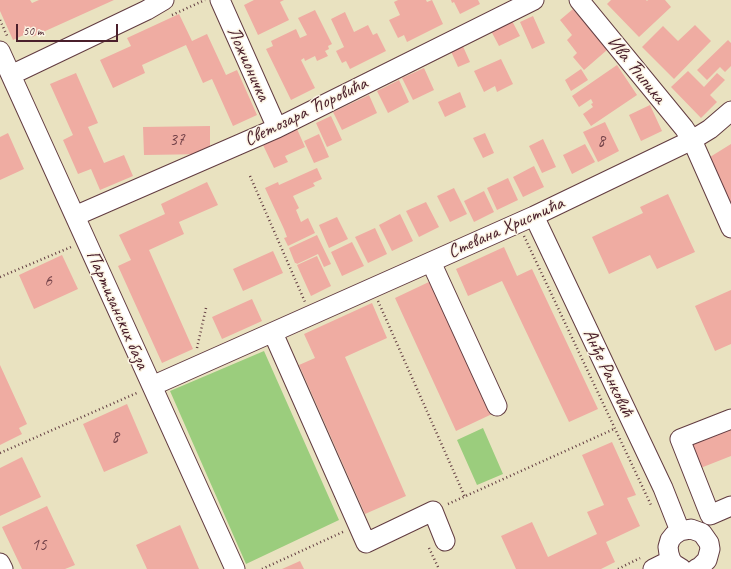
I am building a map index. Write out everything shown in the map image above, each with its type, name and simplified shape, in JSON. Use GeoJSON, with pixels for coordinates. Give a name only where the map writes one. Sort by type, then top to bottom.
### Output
{"type":"FeatureCollection","features":[{"type":"Feature","properties":{"kind":"street"},"geometry":{"type":"LineString","coordinates":[[11,75],[145,5],[164,0]]}},
{"type":"Feature","properties":{"kind":"street","name":"Ложионичка"},"geometry":{"type":"LineString","coordinates":[[220,0],[277,128]]}},
{"type":"Feature","properties":{"kind":"street","name":"Светозара Ћоровића"},"geometry":{"type":"LineString","coordinates":[[75,216],[277,128],[534,0]]}},
{"type":"Feature","properties":{"kind":"street","name":"Ива Ћипика"},"geometry":{"type":"LineString","coordinates":[[579,0],[684,128],[692,140],[731,228]]}},
{"type":"Feature","properties":{"kind":"street","name":"Партизанских база"},"geometry":{"type":"LineString","coordinates":[[0,51],[235,569]]}},
{"type":"Feature","properties":{"kind":"street","name":"Стевана Христића"},"geometry":{"type":"LineString","coordinates":[[152,386],[526,220],[692,140],[710,129],[731,111]]}},
{"type":"Feature","properties":{"kind":"street","name":"Анђе Ранковић"},"geometry":{"type":"LineString","coordinates":[[526,220],[663,488],[680,531]]}},
{"type":"Feature","properties":{"kind":"street"},"geometry":{"type":"LineString","coordinates":[[431,262],[497,406]]}},
{"type":"Feature","properties":{"kind":"street"},"geometry":{"type":"LineString","coordinates":[[273,332],[366,543],[433,511],[446,541]]}},
{"type":"Feature","properties":{"kind":"street"},"geometry":{"type":"LineString","coordinates":[[731,419],[680,439],[710,515],[731,506]]}},
{"type":"Feature","properties":{"kind":"street"},"geometry":{"type":"LineString","coordinates":[[653,569],[690,567],[707,560],[710,555],[710,549],[706,538],[697,530],[685,529],[680,531],[670,540],[668,547],[669,554],[690,567]]}},
{"type":"Feature","properties":{"kind":"street"},"geometry":{"type":"LineString","coordinates":[[0,563],[3,569]]}},
{"type":"Feature","properties":{"kind":"path"},"geometry":{"type":"LineString","coordinates":[[250,176],[305,303]]}},
{"type":"Feature","properties":{"kind":"path"},"geometry":{"type":"LineString","coordinates":[[526,220],[614,429],[651,506]]}},
{"type":"Feature","properties":{"kind":"path"},"geometry":{"type":"LineString","coordinates":[[0,277],[74,246]]}},
{"type":"Feature","properties":{"kind":"path"},"geometry":{"type":"LineString","coordinates":[[372,288],[465,497]]}},
{"type":"Feature","properties":{"kind":"path"},"geometry":{"type":"LineString","coordinates":[[195,354],[206,308]]}},
{"type":"Feature","properties":{"kind":"path"},"geometry":{"type":"LineString","coordinates":[[0,453],[152,386]]}},
{"type":"Feature","properties":{"kind":"path"},"geometry":{"type":"LineString","coordinates":[[433,511],[614,429]]}},
{"type":"Feature","properties":{"kind":"path"},"geometry":{"type":"LineString","coordinates":[[262,569],[355,518]]}},
{"type":"Feature","properties":{"kind":"green space"},"geometry":{"type":"Polygon","coordinates":[[[264,351],[339,520],[246,564],[170,391],[264,351]]]}},
{"type":"Feature","properties":{"kind":"green space"},"geometry":{"type":"Polygon","coordinates":[[[483,428],[503,474],[477,485],[457,440],[483,428]]]}},
{"type":"Feature","properties":{"kind":"building"},"geometry":{"type":"Polygon","coordinates":[[[0,0],[30,0],[32,3],[39,0],[114,0],[32,37],[30,32],[13,40],[0,11],[0,0]]]}},
{"type":"Feature","properties":{"kind":"building"},"geometry":{"type":"Polygon","coordinates":[[[254,0],[284,0],[280,2],[289,20],[258,35],[244,5],[254,0]]]}},
{"type":"Feature","properties":{"kind":"building"},"geometry":{"type":"Polygon","coordinates":[[[398,0],[426,0],[427,2],[432,0],[443,24],[407,42],[404,35],[398,38],[389,20],[400,15],[394,2],[398,0]]]}},
{"type":"Feature","properties":{"kind":"building"},"geometry":{"type":"Polygon","coordinates":[[[451,0],[478,0],[480,4],[460,14],[454,2],[452,3],[451,0]]]}},
{"type":"Feature","properties":{"kind":"building"},"geometry":{"type":"Polygon","coordinates":[[[611,0],[665,0],[671,7],[639,37],[607,4],[611,0]]]}},
{"type":"Feature","properties":{"kind":"building"},"geometry":{"type":"Polygon","coordinates":[[[573,9],[607,50],[584,70],[573,57],[577,53],[567,40],[572,35],[560,20],[573,9]]]}},
{"type":"Feature","properties":{"kind":"building"},"geometry":{"type":"Polygon","coordinates":[[[315,10],[332,44],[328,46],[329,49],[325,51],[328,56],[317,61],[315,56],[305,61],[304,58],[301,60],[315,88],[291,100],[266,49],[273,46],[271,41],[296,29],[300,38],[307,35],[298,18],[315,10]]]}},
{"type":"Feature","properties":{"kind":"building"},"geometry":{"type":"Polygon","coordinates":[[[345,12],[354,32],[368,25],[373,35],[377,33],[386,51],[350,69],[346,61],[342,63],[336,51],[344,47],[331,19],[345,12]]]}},
{"type":"Feature","properties":{"kind":"building"},"geometry":{"type":"Polygon","coordinates":[[[179,14],[192,41],[207,34],[226,75],[237,70],[257,115],[233,126],[212,79],[203,83],[186,45],[142,65],[145,73],[113,88],[100,60],[131,46],[127,38],[179,14]]]}},
{"type":"Feature","properties":{"kind":"building"},"geometry":{"type":"Polygon","coordinates":[[[533,16],[545,43],[532,49],[520,22],[533,16]]]}},
{"type":"Feature","properties":{"kind":"building"},"geometry":{"type":"Polygon","coordinates":[[[511,19],[520,36],[499,46],[490,29],[511,19]]]}},
{"type":"Feature","properties":{"kind":"building"},"geometry":{"type":"Polygon","coordinates":[[[695,25],[711,41],[674,79],[642,47],[663,26],[678,41],[695,25]]]}},
{"type":"Feature","properties":{"kind":"building"},"geometry":{"type":"Polygon","coordinates":[[[728,40],[731,43],[731,66],[725,72],[720,67],[707,80],[697,70],[728,40]]]}},
{"type":"Feature","properties":{"kind":"building"},"geometry":{"type":"Polygon","coordinates":[[[461,42],[470,62],[458,67],[449,47],[461,42]]]}},
{"type":"Feature","properties":{"kind":"building"},"geometry":{"type":"Polygon","coordinates":[[[501,59],[513,84],[497,92],[495,86],[484,92],[474,71],[501,59]]]}},
{"type":"Feature","properties":{"kind":"building"},"geometry":{"type":"Polygon","coordinates":[[[617,65],[637,95],[591,126],[583,114],[593,107],[591,104],[593,103],[591,99],[579,107],[572,96],[617,65]]]}},
{"type":"Feature","properties":{"kind":"building"},"geometry":{"type":"Polygon","coordinates":[[[424,68],[434,90],[413,100],[402,78],[424,68]]]}},
{"type":"Feature","properties":{"kind":"building"},"geometry":{"type":"Polygon","coordinates":[[[581,69],[588,80],[571,91],[565,80],[581,69]]]}},
{"type":"Feature","properties":{"kind":"building"},"geometry":{"type":"Polygon","coordinates":[[[688,71],[704,87],[717,73],[725,80],[710,95],[717,102],[701,118],[671,87],[688,71]]]}},
{"type":"Feature","properties":{"kind":"building"},"geometry":{"type":"Polygon","coordinates":[[[76,73],[98,123],[88,127],[104,163],[124,155],[133,176],[100,190],[91,169],[78,174],[63,140],[73,135],[50,84],[76,73]]]}},
{"type":"Feature","properties":{"kind":"building"},"geometry":{"type":"Polygon","coordinates":[[[399,80],[409,102],[388,113],[377,91],[399,80]]]}},
{"type":"Feature","properties":{"kind":"building"},"geometry":{"type":"Polygon","coordinates":[[[460,92],[466,107],[445,117],[438,102],[460,92]]]}},
{"type":"Feature","properties":{"kind":"building"},"geometry":{"type":"Polygon","coordinates":[[[369,95],[377,113],[342,130],[333,112],[369,95]]]}},
{"type":"Feature","properties":{"kind":"building"},"geometry":{"type":"Polygon","coordinates":[[[650,105],[662,131],[641,141],[629,115],[650,105]]]}},
{"type":"Feature","properties":{"kind":"building"},"geometry":{"type":"Polygon","coordinates":[[[331,116],[342,140],[327,147],[316,123],[331,116]]]}},
{"type":"Feature","properties":{"kind":"building"},"geometry":{"type":"Polygon","coordinates":[[[605,122],[619,151],[598,162],[583,132],[605,122]]]}},
{"type":"Feature","properties":{"kind":"building"},"geometry":{"type":"Polygon","coordinates":[[[210,126],[210,154],[144,155],[143,127],[210,126]]]}},
{"type":"Feature","properties":{"kind":"building"},"geometry":{"type":"Polygon","coordinates":[[[297,129],[305,147],[285,156],[288,162],[274,168],[263,145],[297,129]]]}},
{"type":"Feature","properties":{"kind":"building"},"geometry":{"type":"Polygon","coordinates":[[[8,133],[24,169],[0,180],[0,137],[8,133]]]}},
{"type":"Feature","properties":{"kind":"building"},"geometry":{"type":"Polygon","coordinates":[[[485,133],[494,153],[483,158],[473,138],[485,133]]]}},
{"type":"Feature","properties":{"kind":"building"},"geometry":{"type":"Polygon","coordinates":[[[319,134],[329,157],[314,163],[304,141],[319,134]]]}},
{"type":"Feature","properties":{"kind":"building"},"geometry":{"type":"Polygon","coordinates":[[[543,139],[556,167],[542,173],[529,146],[543,139]]]}},
{"type":"Feature","properties":{"kind":"building"},"geometry":{"type":"Polygon","coordinates":[[[585,144],[595,162],[572,174],[563,155],[585,144]]]}},
{"type":"Feature","properties":{"kind":"building"},"geometry":{"type":"Polygon","coordinates":[[[731,144],[731,205],[710,157],[731,144]]]}},
{"type":"Feature","properties":{"kind":"building"},"geometry":{"type":"Polygon","coordinates":[[[534,166],[544,187],[523,197],[513,177],[534,166]]]}},
{"type":"Feature","properties":{"kind":"building"},"geometry":{"type":"Polygon","coordinates":[[[317,168],[322,179],[313,183],[315,186],[293,196],[299,208],[296,210],[301,222],[308,218],[315,233],[288,246],[284,238],[287,237],[284,229],[265,188],[278,182],[279,185],[317,168]]]}},
{"type":"Feature","properties":{"kind":"building"},"geometry":{"type":"Polygon","coordinates":[[[508,178],[518,200],[497,210],[487,188],[508,178]]]}},
{"type":"Feature","properties":{"kind":"building"},"geometry":{"type":"Polygon","coordinates":[[[207,182],[218,205],[179,222],[184,234],[149,250],[193,349],[162,363],[118,266],[131,260],[119,235],[165,214],[161,204],[207,182]]]}},
{"type":"Feature","properties":{"kind":"building"},"geometry":{"type":"Polygon","coordinates":[[[454,188],[467,214],[450,222],[437,196],[454,188]]]}},
{"type":"Feature","properties":{"kind":"building"},"geometry":{"type":"Polygon","coordinates":[[[484,191],[494,212],[474,222],[464,201],[484,191]]]}},
{"type":"Feature","properties":{"kind":"building"},"geometry":{"type":"Polygon","coordinates":[[[668,194],[695,252],[657,269],[650,255],[609,274],[592,237],[643,213],[640,207],[668,194]]]}},
{"type":"Feature","properties":{"kind":"building"},"geometry":{"type":"Polygon","coordinates":[[[426,202],[439,227],[419,237],[406,211],[426,202]]]}},
{"type":"Feature","properties":{"kind":"building"},"geometry":{"type":"Polygon","coordinates":[[[400,214],[413,241],[392,251],[379,225],[400,214]]]}},
{"type":"Feature","properties":{"kind":"building"},"geometry":{"type":"Polygon","coordinates":[[[337,217],[348,239],[329,248],[319,225],[337,217]]]}},
{"type":"Feature","properties":{"kind":"building"},"geometry":{"type":"Polygon","coordinates":[[[375,228],[387,254],[368,263],[355,237],[375,228]]]}},
{"type":"Feature","properties":{"kind":"building"},"geometry":{"type":"Polygon","coordinates":[[[317,235],[331,264],[324,267],[318,254],[297,264],[295,263],[289,248],[317,235]]]}},
{"type":"Feature","properties":{"kind":"building"},"geometry":{"type":"Polygon","coordinates":[[[352,242],[364,266],[342,276],[331,252],[352,242]]]}},
{"type":"Feature","properties":{"kind":"building"},"geometry":{"type":"Polygon","coordinates":[[[504,247],[517,276],[532,269],[598,409],[569,422],[502,281],[468,296],[456,269],[504,247]]]}},
{"type":"Feature","properties":{"kind":"building"},"geometry":{"type":"Polygon","coordinates":[[[273,251],[283,273],[243,291],[233,269],[273,251]]]}},
{"type":"Feature","properties":{"kind":"building"},"geometry":{"type":"Polygon","coordinates":[[[62,255],[78,289],[34,309],[19,275],[62,255]]]}},
{"type":"Feature","properties":{"kind":"building"},"geometry":{"type":"Polygon","coordinates":[[[317,256],[331,286],[311,296],[297,265],[317,256]]]}},
{"type":"Feature","properties":{"kind":"building"},"geometry":{"type":"Polygon","coordinates":[[[431,281],[492,414],[456,431],[395,298],[431,281]]]}},
{"type":"Feature","properties":{"kind":"building"},"geometry":{"type":"Polygon","coordinates":[[[731,290],[731,344],[715,351],[695,306],[731,290]]]}},
{"type":"Feature","properties":{"kind":"building"},"geometry":{"type":"Polygon","coordinates":[[[252,299],[262,321],[222,339],[212,317],[252,299]]]}},
{"type":"Feature","properties":{"kind":"building"},"geometry":{"type":"Polygon","coordinates":[[[372,303],[387,338],[345,357],[406,496],[365,514],[299,365],[315,358],[304,334],[372,303]]]}},
{"type":"Feature","properties":{"kind":"building"},"geometry":{"type":"Polygon","coordinates":[[[0,365],[27,424],[19,428],[22,434],[0,445],[0,365]]]}},
{"type":"Feature","properties":{"kind":"building"},"geometry":{"type":"Polygon","coordinates":[[[127,404],[148,453],[104,472],[83,424],[127,404]]]}},
{"type":"Feature","properties":{"kind":"building"},"geometry":{"type":"Polygon","coordinates":[[[731,424],[731,456],[698,469],[687,441],[731,424]]]}},
{"type":"Feature","properties":{"kind":"building"},"geometry":{"type":"Polygon","coordinates":[[[612,442],[636,495],[627,498],[640,526],[606,542],[615,562],[601,569],[516,569],[501,536],[532,522],[548,557],[597,534],[587,512],[604,505],[582,455],[612,442]]]}},
{"type":"Feature","properties":{"kind":"building"},"geometry":{"type":"Polygon","coordinates":[[[22,457],[41,497],[0,516],[0,468],[22,457]]]}},
{"type":"Feature","properties":{"kind":"building"},"geometry":{"type":"Polygon","coordinates":[[[47,506],[75,565],[65,569],[22,569],[2,527],[47,506]]]}},
{"type":"Feature","properties":{"kind":"building"},"geometry":{"type":"Polygon","coordinates":[[[180,525],[199,569],[147,569],[136,545],[180,525]]]}},
{"type":"Feature","properties":{"kind":"building"},"geometry":{"type":"Polygon","coordinates":[[[300,561],[304,569],[282,569],[300,561]]]}}]}
